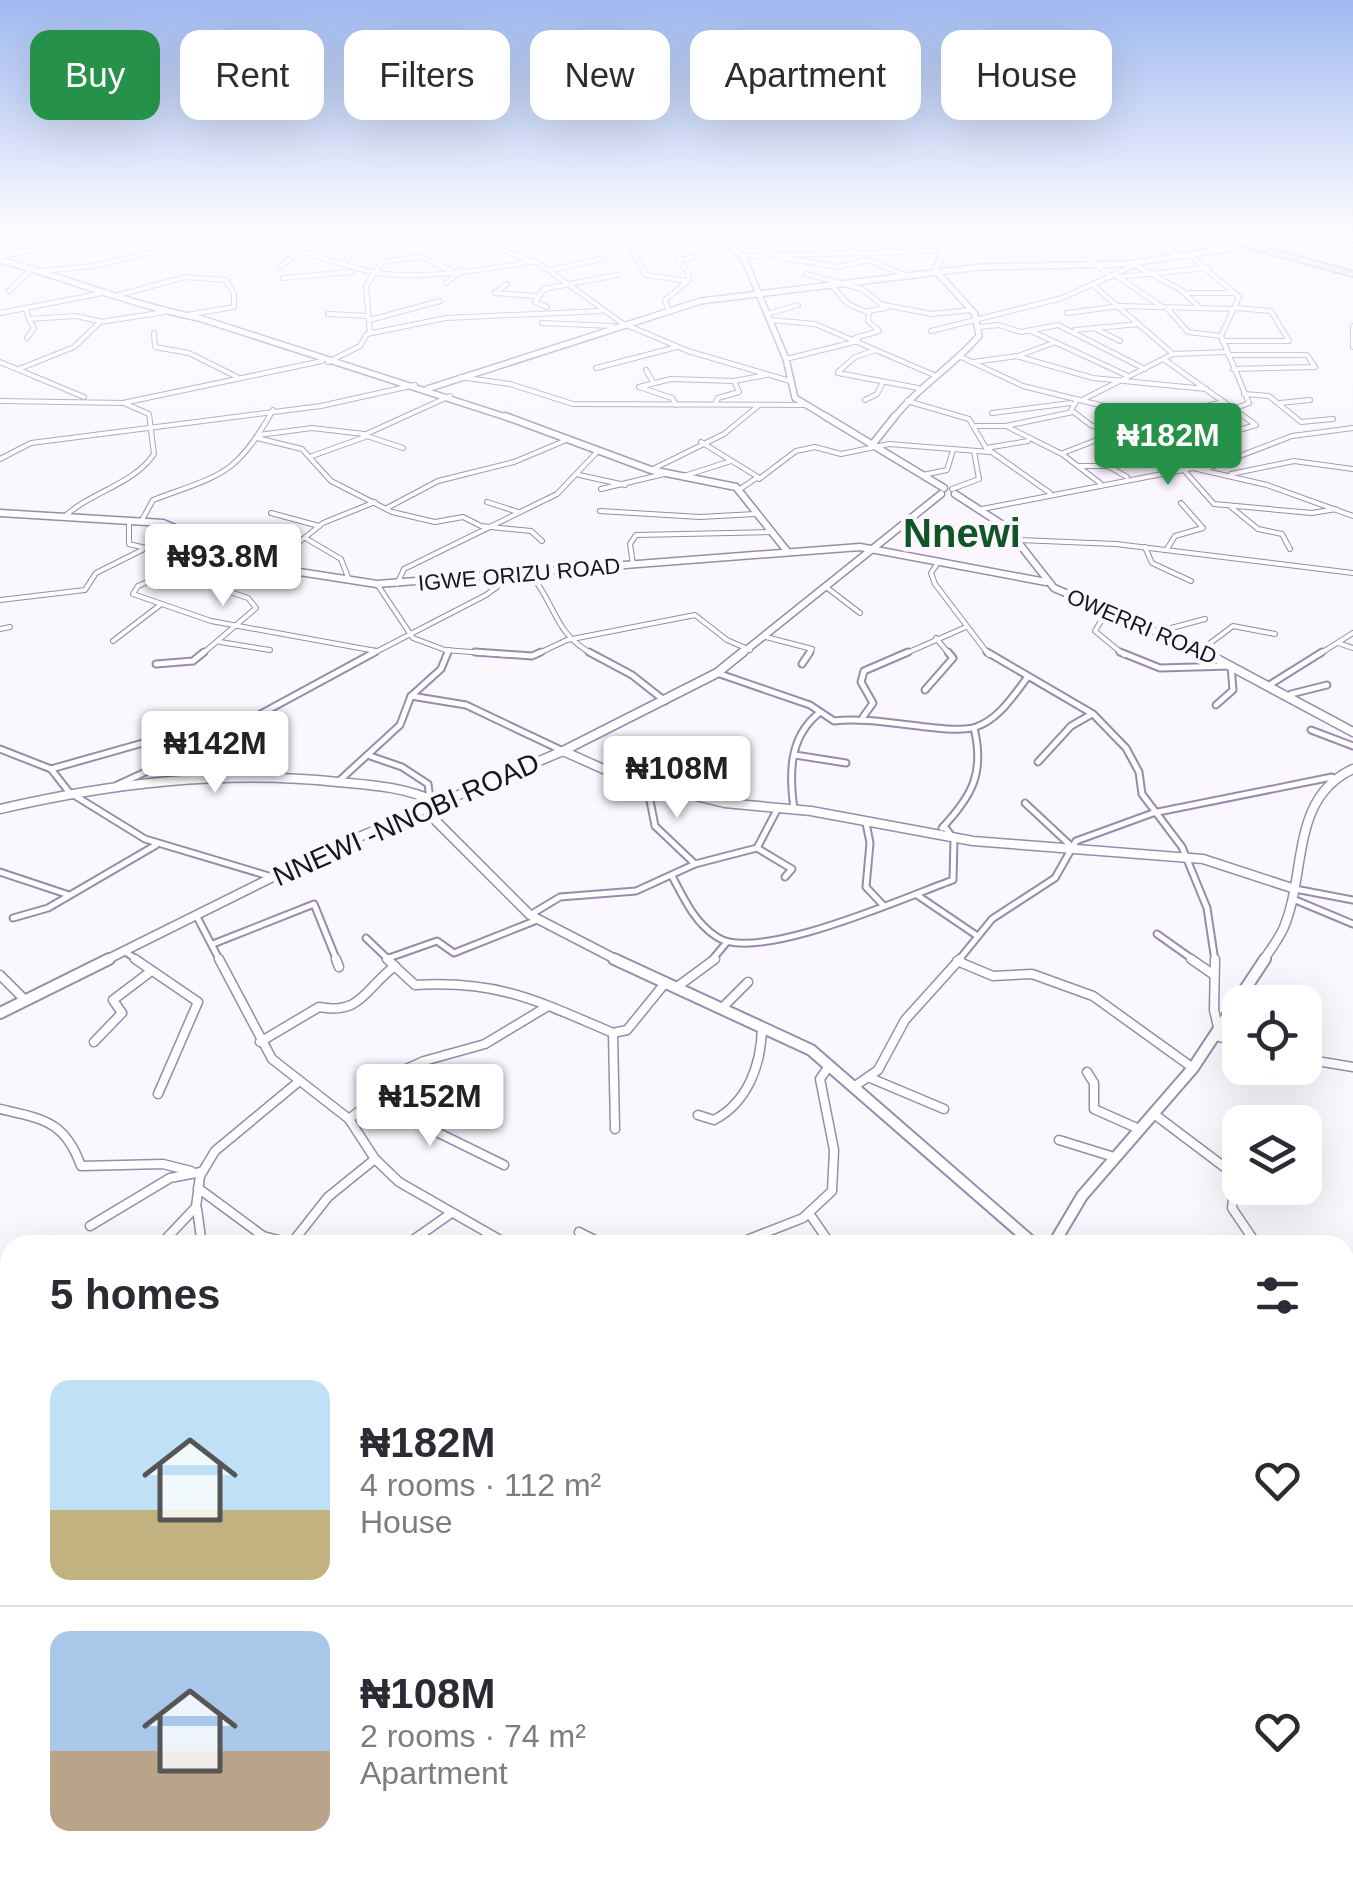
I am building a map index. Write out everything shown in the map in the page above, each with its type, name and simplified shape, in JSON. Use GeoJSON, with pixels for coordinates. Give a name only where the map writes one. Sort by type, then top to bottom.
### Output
{"type":"FeatureCollection","features":[{"type":"Feature","properties":{"kind":"street"},"geometry":{"type":"LineString","coordinates":[[27,338],[32,325]]}},
{"type":"Feature","properties":{"kind":"street"},"geometry":{"type":"LineString","coordinates":[[19,369],[54,358],[91,334],[98,325]]}},
{"type":"Feature","properties":{"kind":"street"},"geometry":{"type":"LineString","coordinates":[[214,325],[325,362],[427,388],[596,453],[664,474],[740,490],[802,450],[820,446],[841,454],[874,446],[914,444],[974,451],[1028,440]]}},
{"type":"Feature","properties":{"kind":"street"},"geometry":{"type":"LineString","coordinates":[[369,325],[370,332]]}},
{"type":"Feature","properties":{"kind":"street"},"geometry":{"type":"LineString","coordinates":[[0,401],[123,403],[238,377],[304,368],[358,348],[360,340],[370,332],[410,325]]}},
{"type":"Feature","properties":{"kind":"street"},"geometry":{"type":"LineString","coordinates":[[588,325],[613,326]]}},
{"type":"Feature","properties":{"kind":"street"},"geometry":{"type":"LineString","coordinates":[[427,388],[617,325]]}},
{"type":"Feature","properties":{"kind":"street"},"geometry":{"type":"LineString","coordinates":[[626,325],[678,347],[790,381]]}},
{"type":"Feature","properties":{"kind":"street"},"geometry":{"type":"LineString","coordinates":[[772,325],[786,359],[793,396],[804,405],[948,491],[979,479],[974,451]]}},
{"type":"Feature","properties":{"kind":"street"},"geometry":{"type":"LineString","coordinates":[[814,325],[857,339],[934,376]]}},
{"type":"Feature","properties":{"kind":"street"},"geometry":{"type":"LineString","coordinates":[[786,359],[880,332],[873,325]]}},
{"type":"Feature","properties":{"kind":"street"},"geometry":{"type":"LineString","coordinates":[[931,331],[954,325]]}},
{"type":"Feature","properties":{"kind":"street"},"geometry":{"type":"LineString","coordinates":[[874,446],[906,400],[976,342],[980,327],[1030,331],[1052,325]]}},
{"type":"Feature","properties":{"kind":"street"},"geometry":{"type":"LineString","coordinates":[[1056,325],[1074,330],[1145,369]]}},
{"type":"Feature","properties":{"kind":"street"},"geometry":{"type":"LineString","coordinates":[[1074,330],[1130,325]]}},
{"type":"Feature","properties":{"kind":"street"},"geometry":{"type":"LineString","coordinates":[[1139,325],[1149,338],[1173,354],[1307,355],[1315,367],[1233,369]]}},
{"type":"Feature","properties":{"kind":"street"},"geometry":{"type":"LineString","coordinates":[[1181,325],[1188,332],[1222,338],[1289,341],[1279,325]]}},
{"type":"Feature","properties":{"kind":"street"},"geometry":{"type":"LineString","coordinates":[[1227,325],[1222,338],[1249,402],[1236,408]]}},
{"type":"Feature","properties":{"kind":"street"},"geometry":{"type":"LineString","coordinates":[[1353,326],[1353,347]]}},
{"type":"Feature","properties":{"kind":"street"},"geometry":{"type":"LineString","coordinates":[[1093,327],[1120,340]]}},
{"type":"Feature","properties":{"kind":"street"},"geometry":{"type":"LineString","coordinates":[[1030,331],[1128,376]]}},
{"type":"Feature","properties":{"kind":"street"},"geometry":{"type":"LineString","coordinates":[[154,334],[155,347],[189,353],[238,377]]}},
{"type":"Feature","properties":{"kind":"street"},"geometry":{"type":"LineString","coordinates":[[972,362],[1016,356],[1054,343]]}},
{"type":"Feature","properties":{"kind":"street"},"geometry":{"type":"LineString","coordinates":[[596,368],[678,347]]}},
{"type":"Feature","properties":{"kind":"street"},"geometry":{"type":"LineString","coordinates":[[876,350],[854,357],[838,373],[918,388]]}},
{"type":"Feature","properties":{"kind":"street"},"geometry":{"type":"LineString","coordinates":[[992,412],[1082,399],[1173,354]]}},
{"type":"Feature","properties":{"kind":"street"},"geometry":{"type":"LineString","coordinates":[[1016,356],[1085,377],[1208,389]]}},
{"type":"Feature","properties":{"kind":"street"},"geometry":{"type":"LineString","coordinates":[[961,357],[1024,386],[1082,399],[1148,421],[1158,430],[1164,448],[1193,468]]}},
{"type":"Feature","properties":{"kind":"street"},"geometry":{"type":"LineString","coordinates":[[1104,364],[1125,358]]}},
{"type":"Feature","properties":{"kind":"street"},"geometry":{"type":"LineString","coordinates":[[1158,430],[1196,428],[1216,437],[1256,425],[1165,360]]}},
{"type":"Feature","properties":{"kind":"street"},"geometry":{"type":"LineString","coordinates":[[0,362],[75,395],[123,403],[149,414],[154,454],[142,472],[83,499],[64,517]]}},
{"type":"Feature","properties":{"kind":"street"},"geometry":{"type":"LineString","coordinates":[[646,370],[653,382]]}},
{"type":"Feature","properties":{"kind":"street"},"geometry":{"type":"LineString","coordinates":[[676,404],[672,398],[639,387],[653,382],[734,381],[769,374]]}},
{"type":"Feature","properties":{"kind":"street"},"geometry":{"type":"LineString","coordinates":[[459,377],[510,384],[573,404],[804,405]]}},
{"type":"Feature","properties":{"kind":"street"},"geometry":{"type":"LineString","coordinates":[[715,404],[718,398],[738,392],[734,381]]}},
{"type":"Feature","properties":{"kind":"street"},"geometry":{"type":"LineString","coordinates":[[864,400],[877,394],[882,384]]}},
{"type":"Feature","properties":{"kind":"street"},"geometry":{"type":"LineString","coordinates":[[0,459],[31,443],[97,438],[150,427],[321,406],[415,385]]}},
{"type":"Feature","properties":{"kind":"street"},"geometry":{"type":"LineString","coordinates":[[1243,394],[1267,395],[1301,422],[1332,419]]}},
{"type":"Feature","properties":{"kind":"street"},"geometry":{"type":"LineString","coordinates":[[312,456],[450,396]]}},
{"type":"Feature","properties":{"kind":"street"},"geometry":{"type":"LineString","coordinates":[[906,400],[950,410],[976,426],[1006,426],[1073,412]]}},
{"type":"Feature","properties":{"kind":"street"},"geometry":{"type":"LineString","coordinates":[[1278,403],[1310,400]]}},
{"type":"Feature","properties":{"kind":"street"},"geometry":{"type":"LineString","coordinates":[[1072,402],[1073,412],[1092,426],[1106,426],[1148,421],[1223,402]]}},
{"type":"Feature","properties":{"kind":"street"},"geometry":{"type":"LineString","coordinates":[[651,470],[701,442],[741,428],[759,405]]}},
{"type":"Feature","properties":{"kind":"street"},"geometry":{"type":"LineString","coordinates":[[142,520],[149,504],[160,496],[230,471],[258,437],[273,410]]}},
{"type":"Feature","properties":{"kind":"street"},"geometry":{"type":"LineString","coordinates":[[976,426],[988,450],[1006,458],[1050,494]]}},
{"type":"Feature","properties":{"kind":"street"},"geometry":{"type":"LineString","coordinates":[[1006,426],[1062,454],[1101,484]]}},
{"type":"Feature","properties":{"kind":"street"},"geometry":{"type":"LineString","coordinates":[[1062,454],[1107,436],[1106,426]]}},
{"type":"Feature","properties":{"kind":"street"},"geometry":{"type":"LineString","coordinates":[[258,437],[312,428],[365,435],[403,448]]}},
{"type":"Feature","properties":{"kind":"street"},"geometry":{"type":"LineString","coordinates":[[1205,469],[1292,436],[1353,428]]}},
{"type":"Feature","properties":{"kind":"street"},"geometry":{"type":"LineString","coordinates":[[258,437],[293,445],[312,456],[331,480],[386,508],[429,522],[464,517],[491,527],[531,531],[542,541]]}},
{"type":"Feature","properties":{"kind":"street"},"geometry":{"type":"LineString","coordinates":[[386,508],[438,481],[514,462],[564,441]]}},
{"type":"Feature","properties":{"kind":"street"},"geometry":{"type":"LineString","coordinates":[[701,442],[759,479]]}},
{"type":"Feature","properties":{"kind":"street"},"geometry":{"type":"LineString","coordinates":[[923,474],[947,470],[946,462],[953,450]]}},
{"type":"Feature","properties":{"kind":"street"},"geometry":{"type":"LineString","coordinates":[[397,584],[404,569],[557,494],[596,453]]}},
{"type":"Feature","properties":{"kind":"street"},"geometry":{"type":"LineString","coordinates":[[680,477],[732,461]]}},
{"type":"Feature","properties":{"kind":"street"},"geometry":{"type":"LineString","coordinates":[[1230,474],[1294,461],[1353,469]]}},
{"type":"Feature","properties":{"kind":"street"},"geometry":{"type":"LineString","coordinates":[[1079,466],[1108,466],[1128,478]]}},
{"type":"Feature","properties":{"kind":"street"},"geometry":{"type":"LineString","coordinates":[[1180,468],[1212,503],[1312,513],[1353,508]]}},
{"type":"Feature","properties":{"kind":"street"},"geometry":{"type":"LineString","coordinates":[[982,508],[1193,468],[1230,474],[1353,516]]}},
{"type":"Feature","properties":{"kind":"street"},"geometry":{"type":"LineString","coordinates":[[601,489],[664,474]]}},
{"type":"Feature","properties":{"kind":"street"},"geometry":{"type":"LineString","coordinates":[[578,475],[626,485]]}},
{"type":"Feature","properties":{"kind":"street"},"geometry":{"type":"LineString","coordinates":[[740,490],[787,551]]}},
{"type":"Feature","properties":{"kind":"street","name":"OWERRI ROAD"},"geometry":{"type":"LineString","coordinates":[[948,491],[982,508],[1019,540],[1046,582],[1271,684],[1353,732]]}},
{"type":"Feature","properties":{"kind":"street","name":"NNEWI -NNOBI ROAD"},"geometry":{"type":"LineString","coordinates":[[0,1013],[272,877],[430,803],[563,751],[718,673],[948,491]]}},
{"type":"Feature","properties":{"kind":"street"},"geometry":{"type":"LineString","coordinates":[[267,567],[319,526],[377,502]]}},
{"type":"Feature","properties":{"kind":"street"},"geometry":{"type":"LineString","coordinates":[[487,502],[520,512]]}},
{"type":"Feature","properties":{"kind":"street"},"geometry":{"type":"LineString","coordinates":[[1167,550],[1175,536],[1202,528],[1181,503]]}},
{"type":"Feature","properties":{"kind":"street"},"geometry":{"type":"LineString","coordinates":[[1230,506],[1258,529],[1282,534],[1290,549]]}},
{"type":"Feature","properties":{"kind":"street"},"geometry":{"type":"LineString","coordinates":[[600,511],[700,517],[755,514]]}},
{"type":"Feature","properties":{"kind":"street"},"geometry":{"type":"LineString","coordinates":[[271,513],[319,526]]}},
{"type":"Feature","properties":{"kind":"street","name":"IGWE ORIZU ROAD"},"geometry":{"type":"LineString","coordinates":[[0,517],[142,520],[176,527],[267,567],[377,584],[787,551],[876,548],[1046,582]]}},
{"type":"Feature","properties":{"kind":"street"},"geometry":{"type":"LineString","coordinates":[[129,520],[129,544],[183,563],[182,576],[255,602],[252,614],[187,664],[156,664]]}},
{"type":"Feature","properties":{"kind":"street"},"geometry":{"type":"LineString","coordinates":[[633,564],[630,544],[640,534],[770,532]]}},
{"type":"Feature","properties":{"kind":"street"},"geometry":{"type":"LineString","coordinates":[[307,539],[331,548],[348,568],[348,581]]}},
{"type":"Feature","properties":{"kind":"street"},"geometry":{"type":"LineString","coordinates":[[1019,540],[1145,547],[1353,573]]}},
{"type":"Feature","properties":{"kind":"street"},"geometry":{"type":"LineString","coordinates":[[1145,547],[1148,560],[1191,581]]}},
{"type":"Feature","properties":{"kind":"street"},"geometry":{"type":"LineString","coordinates":[[0,600],[85,590],[96,573],[143,550]]}},
{"type":"Feature","properties":{"kind":"street"},"geometry":{"type":"LineString","coordinates":[[939,561],[931,576],[989,655],[1094,714],[1126,748],[1153,813],[1186,856],[1206,908],[1215,951],[1214,1010],[1218,1034]]}},
{"type":"Feature","properties":{"kind":"street"},"geometry":{"type":"LineString","coordinates":[[183,568],[132,589],[133,594],[211,621],[377,651]]}},
{"type":"Feature","properties":{"kind":"street"},"geometry":{"type":"LineString","coordinates":[[528,571],[547,594],[568,640],[632,675],[665,701]]}},
{"type":"Feature","properties":{"kind":"street"},"geometry":{"type":"LineString","coordinates":[[117,784],[233,730],[260,711],[493,591],[500,574]]}},
{"type":"Feature","properties":{"kind":"street"},"geometry":{"type":"LineString","coordinates":[[377,584],[410,636],[450,650],[532,656],[568,640],[695,615],[726,640],[750,650]]}},
{"type":"Feature","properties":{"kind":"street"},"geometry":{"type":"LineString","coordinates":[[826,587],[860,613]]}},
{"type":"Feature","properties":{"kind":"street"},"geometry":{"type":"LineString","coordinates":[[113,641],[161,604]]}},
{"type":"Feature","properties":{"kind":"street"},"geometry":{"type":"LineString","coordinates":[[1107,611],[1095,631],[1097,636],[1144,666],[1174,671],[1234,666],[1233,690],[1216,705]]}},
{"type":"Feature","properties":{"kind":"street"},"geometry":{"type":"LineString","coordinates":[[1160,631],[1205,619]]}},
{"type":"Feature","properties":{"kind":"street"},"geometry":{"type":"LineString","coordinates":[[0,629],[10,626]]}},
{"type":"Feature","properties":{"kind":"street"},"geometry":{"type":"LineString","coordinates":[[1201,650],[1233,626],[1275,634]]}},
{"type":"Feature","properties":{"kind":"street"},"geometry":{"type":"LineString","coordinates":[[864,717],[874,703],[861,674],[966,628]]}},
{"type":"Feature","properties":{"kind":"street"},"geometry":{"type":"LineString","coordinates":[[1271,684],[1353,634]]}},
{"type":"Feature","properties":{"kind":"street"},"geometry":{"type":"LineString","coordinates":[[766,637],[812,648],[802,664]]}},
{"type":"Feature","properties":{"kind":"street"},"geometry":{"type":"LineString","coordinates":[[925,690],[954,658],[936,638]]}},
{"type":"Feature","properties":{"kind":"street"},"geometry":{"type":"LineString","coordinates":[[219,642],[270,650]]}},
{"type":"Feature","properties":{"kind":"street"},"geometry":{"type":"LineString","coordinates":[[1338,643],[1353,648]]}},
{"type":"Feature","properties":{"kind":"street"},"geometry":{"type":"LineString","coordinates":[[339,781],[400,725],[411,696],[441,669],[450,650]]}},
{"type":"Feature","properties":{"kind":"street"},"geometry":{"type":"LineString","coordinates":[[718,673],[810,705],[834,722],[864,717],[974,728],[1003,709],[1027,678]]}},
{"type":"Feature","properties":{"kind":"street"},"geometry":{"type":"LineString","coordinates":[[1290,694],[1327,685]]}},
{"type":"Feature","properties":{"kind":"street"},"geometry":{"type":"LineString","coordinates":[[411,696],[466,705],[648,786],[726,803],[794,809],[954,839],[1186,856],[1220,862],[1353,924]]}},
{"type":"Feature","properties":{"kind":"street"},"geometry":{"type":"LineString","coordinates":[[794,809],[789,772],[805,724],[819,713]]}},
{"type":"Feature","properties":{"kind":"street"},"geometry":{"type":"LineString","coordinates":[[1038,762],[1071,726],[1094,714]]}},
{"type":"Feature","properties":{"kind":"street"},"geometry":{"type":"LineString","coordinates":[[51,770],[203,726],[233,730]]}},
{"type":"Feature","properties":{"kind":"street"},"geometry":{"type":"LineString","coordinates":[[936,834],[972,796],[970,782],[979,748],[974,728]]}},
{"type":"Feature","properties":{"kind":"street"},"geometry":{"type":"LineString","coordinates":[[1311,730],[1353,746]]}},
{"type":"Feature","properties":{"kind":"street"},"geometry":{"type":"LineString","coordinates":[[0,750],[51,770],[69,792],[156,845],[272,877]]}},
{"type":"Feature","properties":{"kind":"street"},"geometry":{"type":"LineString","coordinates":[[795,755],[846,763]]}},
{"type":"Feature","properties":{"kind":"street"},"geometry":{"type":"LineString","coordinates":[[370,756],[421,778],[428,784],[430,803]]}},
{"type":"Feature","properties":{"kind":"street"},"geometry":{"type":"LineString","coordinates":[[855,1086],[884,1061],[911,1012],[934,992],[976,935],[1055,878],[1069,848],[1153,813],[1332,777],[1353,769]]}},
{"type":"Feature","properties":{"kind":"street"},"geometry":{"type":"LineString","coordinates":[[0,810],[117,784],[262,775],[409,791],[430,803],[534,917],[832,1065],[1024,1235]]}},
{"type":"Feature","properties":{"kind":"street"},"geometry":{"type":"LineString","coordinates":[[1062,1235],[1082,1196],[1218,1034],[1284,927],[1294,894],[1304,830],[1332,777]]}},
{"type":"Feature","properties":{"kind":"street"},"geometry":{"type":"LineString","coordinates":[[648,786],[654,826],[695,864]]}},
{"type":"Feature","properties":{"kind":"street"},"geometry":{"type":"LineString","coordinates":[[1025,803],[1069,848]]}},
{"type":"Feature","properties":{"kind":"street"},"geometry":{"type":"LineString","coordinates":[[757,848],[778,808]]}},
{"type":"Feature","properties":{"kind":"street"},"geometry":{"type":"LineString","coordinates":[[866,822],[870,843],[866,887],[883,905]]}},
{"type":"Feature","properties":{"kind":"street"},"geometry":{"type":"LineString","coordinates":[[672,876],[693,915],[727,942],[793,938],[953,880],[954,839],[944,826]]}},
{"type":"Feature","properties":{"kind":"street"},"geometry":{"type":"LineString","coordinates":[[13,918],[71,896],[100,874],[133,862],[156,845]]}},
{"type":"Feature","properties":{"kind":"street"},"geometry":{"type":"LineString","coordinates":[[386,959],[437,941],[454,953],[534,917],[571,894],[636,891],[695,864],[757,848],[792,869],[785,876]]}},
{"type":"Feature","properties":{"kind":"street"},"geometry":{"type":"LineString","coordinates":[[0,872],[71,896]]}},
{"type":"Feature","properties":{"kind":"street"},"geometry":{"type":"LineString","coordinates":[[916,894],[976,935]]}},
{"type":"Feature","properties":{"kind":"street"},"geometry":{"type":"LineString","coordinates":[[1294,894],[1353,900]]}},
{"type":"Feature","properties":{"kind":"street"},"geometry":{"type":"LineString","coordinates":[[213,944],[314,904],[338,967]]}},
{"type":"Feature","properties":{"kind":"street"},"geometry":{"type":"LineString","coordinates":[[196,916],[260,1042],[297,1083],[349,1119],[376,1159],[399,1182],[490,1235]]}},
{"type":"Feature","properties":{"kind":"street"},"geometry":{"type":"LineString","coordinates":[[1157,934],[1214,975]]}},
{"type":"Feature","properties":{"kind":"street"},"geometry":{"type":"LineString","coordinates":[[366,938],[420,987],[463,982],[512,990],[613,1033],[626,1030],[666,982]]}},
{"type":"Feature","properties":{"kind":"street"},"geometry":{"type":"LineString","coordinates":[[678,987],[718,956],[727,942]]}},
{"type":"Feature","properties":{"kind":"street"},"geometry":{"type":"LineString","coordinates":[[124,951],[198,1002],[158,1094]]}},
{"type":"Feature","properties":{"kind":"street"},"geometry":{"type":"LineString","coordinates":[[958,962],[993,976],[1032,974],[1092,996],[1193,1068]]}},
{"type":"Feature","properties":{"kind":"street"},"geometry":{"type":"LineString","coordinates":[[260,1042],[319,1007],[336,1012],[348,1008],[373,981],[395,966]]}},
{"type":"Feature","properties":{"kind":"street"},"geometry":{"type":"LineString","coordinates":[[94,1042],[122,1013],[113,1000],[116,993],[150,972]]}},
{"type":"Feature","properties":{"kind":"street"},"geometry":{"type":"LineString","coordinates":[[0,975],[25,1000]]}},
{"type":"Feature","properties":{"kind":"street"},"geometry":{"type":"LineString","coordinates":[[722,1008],[748,982]]}},
{"type":"Feature","properties":{"kind":"street"},"geometry":{"type":"LineString","coordinates":[[349,1119],[367,1105],[384,1078],[498,1038],[548,1006]]}},
{"type":"Feature","properties":{"kind":"street"},"geometry":{"type":"LineString","coordinates":[[698,1114],[714,1120],[735,1104],[763,1052],[762,1027]]}},
{"type":"Feature","properties":{"kind":"street"},"geometry":{"type":"LineString","coordinates":[[613,1033],[615,1129]]}},
{"type":"Feature","properties":{"kind":"street"},"geometry":{"type":"LineString","coordinates":[[1218,1034],[1222,1036]]}},
{"type":"Feature","properties":{"kind":"street"},"geometry":{"type":"LineString","coordinates":[[1322,1062],[1353,1068]]}},
{"type":"Feature","properties":{"kind":"street"},"geometry":{"type":"LineString","coordinates":[[761,1235],[812,1216],[836,1189],[836,1167],[820,1079],[832,1065]]}},
{"type":"Feature","properties":{"kind":"street"},"geometry":{"type":"LineString","coordinates":[[1087,1072],[1094,1084],[1094,1108],[1140,1129]]}},
{"type":"Feature","properties":{"kind":"street"},"geometry":{"type":"LineString","coordinates":[[868,1077],[944,1109]]}},
{"type":"Feature","properties":{"kind":"street"},"geometry":{"type":"LineString","coordinates":[[90,1226],[170,1178],[196,1172],[257,1112],[297,1083]]}},
{"type":"Feature","properties":{"kind":"street"},"geometry":{"type":"LineString","coordinates":[[367,1105],[400,1114],[504,1165]]}},
{"type":"Feature","properties":{"kind":"street"},"geometry":{"type":"LineString","coordinates":[[0,1109],[46,1120],[72,1140],[81,1166],[163,1164],[196,1172]]}},
{"type":"Feature","properties":{"kind":"street"},"geometry":{"type":"LineString","coordinates":[[1154,1114],[1234,1176],[1227,1202],[1250,1235]]}},
{"type":"Feature","properties":{"kind":"street"},"geometry":{"type":"LineString","coordinates":[[1059,1140],[1114,1157]]}},
{"type":"Feature","properties":{"kind":"street"},"geometry":{"type":"LineString","coordinates":[[299,1235],[312,1212],[344,1179],[376,1159]]}},
{"type":"Feature","properties":{"kind":"street"},"geometry":{"type":"LineString","coordinates":[[196,1172],[200,1235]]}},
{"type":"Feature","properties":{"kind":"street"},"geometry":{"type":"LineString","coordinates":[[198,1188],[262,1235]]}},
{"type":"Feature","properties":{"kind":"street"},"geometry":{"type":"LineString","coordinates":[[169,1235],[196,1207]]}},
{"type":"Feature","properties":{"kind":"street"},"geometry":{"type":"LineString","coordinates":[[420,1235],[450,1214]]}},
{"type":"Feature","properties":{"kind":"street"},"geometry":{"type":"LineString","coordinates":[[812,1216],[824,1235]]}},
{"type":"Feature","properties":{"kind":"street"},"geometry":{"type":"LineString","coordinates":[[578,1232],[584,1235]]}},
{"type":"Feature","properties":{"kind":"district","name":"Nnewi"},"geometry":{"type":"Point","coordinates":[962,533]}}]}
